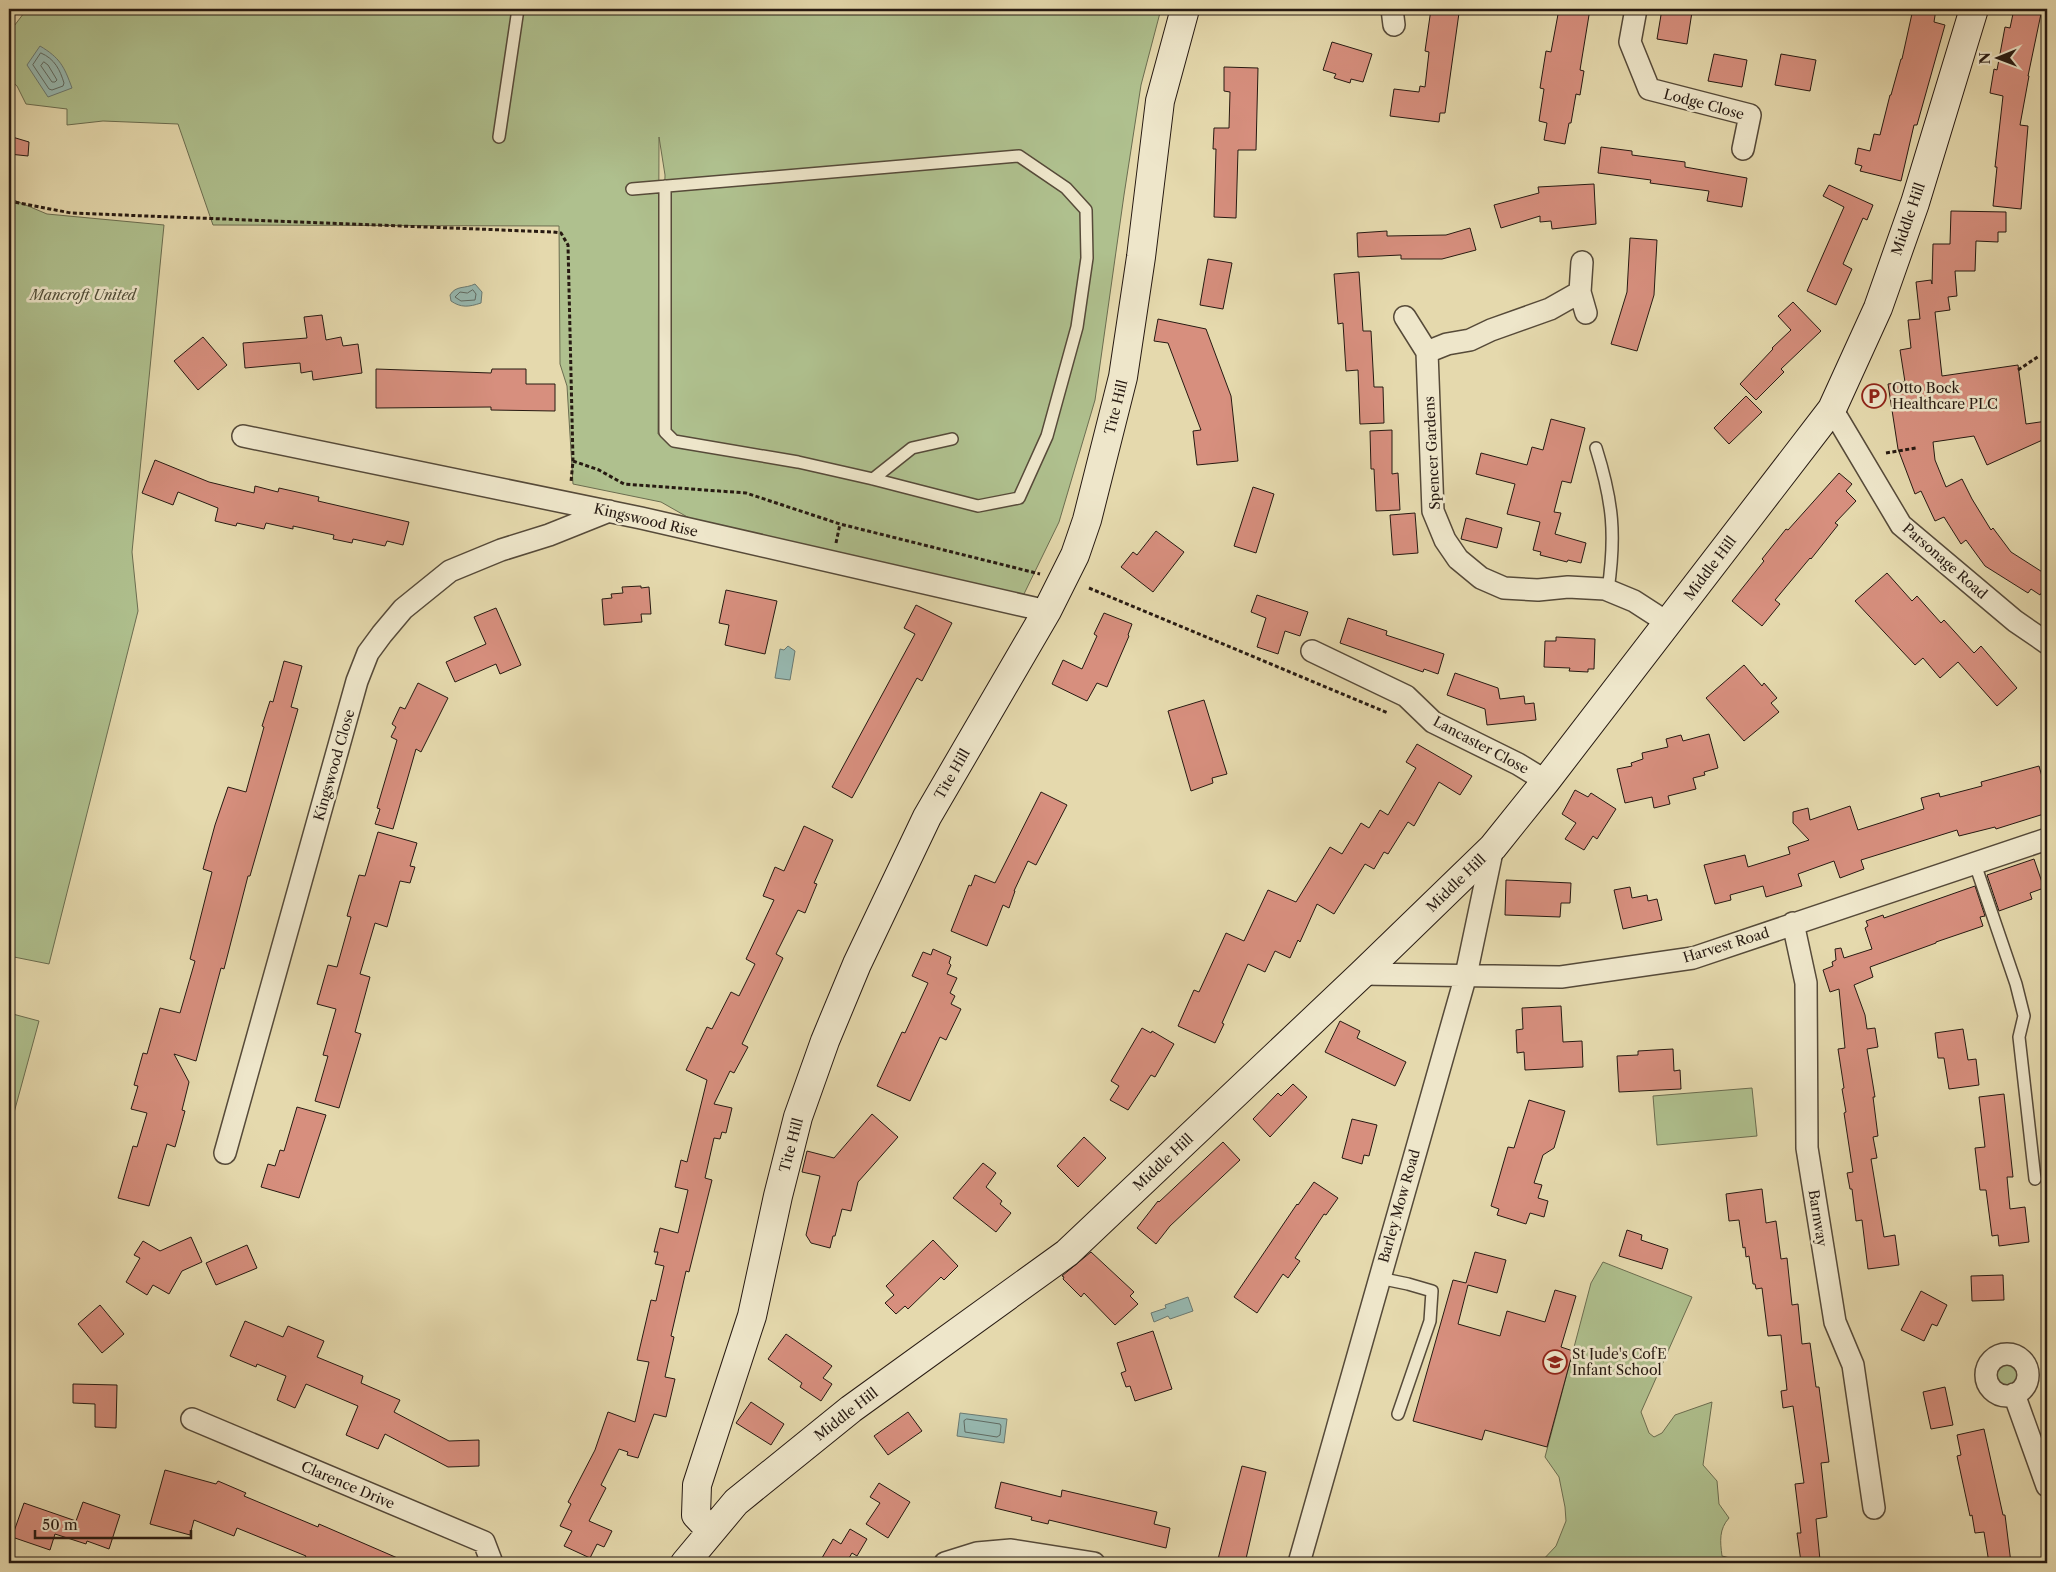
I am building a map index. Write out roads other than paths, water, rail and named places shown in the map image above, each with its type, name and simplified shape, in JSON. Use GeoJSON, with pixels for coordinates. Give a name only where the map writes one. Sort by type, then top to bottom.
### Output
{"type":"FeatureCollection","features":[{"type":"Feature","properties":{"kind":"street","name":"Tite Hill"},"geometry":{"type":"LineString","coordinates":[[711,1532],[696,1515],[697,1485],[752,1316],[778,1196],[798,1117],[825,1042],[857,964],[927,817],[1047,611],[1075,555],[1088,520],[1123,377],[1142,248],[1160,100],[1185,9]]}},
{"type":"Feature","properties":{"kind":"street","name":"Lodge Close"},"geometry":{"type":"LineString","coordinates":[[1636,9],[1630,42],[1649,89],[1750,114],[1743,149]]}},
{"type":"Feature","properties":{"kind":"street","name":"Middle Hill"},"geometry":{"type":"LineString","coordinates":[[685,1563],[736,1502],[851,1409],[1067,1253],[1362,974],[1493,847],[1546,781],[1832,409],[1881,300],[1914,203],[1974,9]]}},
{"type":"Feature","properties":{"kind":"street"},"geometry":{"type":"LineString","coordinates":[[1582,262],[1580,292],[1586,314]]}},
{"type":"Feature","properties":{"kind":"street"},"geometry":{"type":"LineString","coordinates":[[1427,352],[1447,344],[1470,340],[1490,330],[1550,309],[1580,292]]}},
{"type":"Feature","properties":{"kind":"street","name":"Spencer Gardens"},"geometry":{"type":"LineString","coordinates":[[1405,317],[1427,352],[1433,511],[1444,540],[1458,559],[1481,578],[1504,588],[1538,590],[1568,587],[1608,590],[1634,601],[1668,623]]}},
{"type":"Feature","properties":{"kind":"street","name":"Parsonage Road"},"geometry":{"type":"LineString","coordinates":[[1832,409],[1901,525],[2014,621],[2047,643]]}},
{"type":"Feature","properties":{"kind":"street","name":"Kingswood Rise"},"geometry":{"type":"LineString","coordinates":[[243,436],[609,511],[1047,611]]}},
{"type":"Feature","properties":{"kind":"street","name":"Kingswood Close"},"geometry":{"type":"LineString","coordinates":[[225,1153],[357,681],[368,653],[403,609],[450,571],[501,550],[549,535],[609,511]]}},
{"type":"Feature","properties":{"kind":"street","name":"Lancaster Close"},"geometry":{"type":"LineString","coordinates":[[1312,651],[1406,696],[1433,722],[1518,764],[1546,781]]}},
{"type":"Feature","properties":{"kind":"street","name":"Harvest Road"},"geometry":{"type":"LineString","coordinates":[[1362,974],[1560,977],[1692,958],[2047,839]]}},
{"type":"Feature","properties":{"kind":"street","name":"Barley Mow Road"},"geometry":{"type":"LineString","coordinates":[[1299,1563],[1466,975],[1493,847]]}},
{"type":"Feature","properties":{"kind":"street","name":"Barnway"},"geometry":{"type":"LineString","coordinates":[[1793,923],[1806,983],[1807,1148],[1835,1322],[1853,1365],[1874,1508]]}},
{"type":"Feature","properties":{"kind":"street"},"geometry":{"type":"LineString","coordinates":[[2014,1394],[2047,1486]]}},
{"type":"Feature","properties":{"kind":"street","name":"Clarence Drive"},"geometry":{"type":"LineString","coordinates":[[192,1419],[484,1542],[492,1563]]}},
{"type":"Feature","properties":{"kind":"street"},"geometry":{"type":"LineString","coordinates":[[945,1563],[977,1553],[1011,1550],[1094,1563]]}},
{"type":"Feature","properties":{"kind":"lane"},"geometry":{"type":"LineString","coordinates":[[499,138],[518,9]]}},
{"type":"Feature","properties":{"kind":"lane"},"geometry":{"type":"LineString","coordinates":[[632,188],[1019,156],[1066,188],[1086,210],[1087,258],[1077,327],[1047,436],[1019,498],[978,506],[798,462],[674,441],[665,432],[665,186]]}},
{"type":"Feature","properties":{"kind":"lane"},"geometry":{"type":"LineString","coordinates":[[873,479],[912,448],[952,439]]}},
{"type":"Feature","properties":{"kind":"lane"},"geometry":{"type":"LineString","coordinates":[[1596,448],[1610,498],[1614,535],[1608,590]]}},
{"type":"Feature","properties":{"kind":"lane"},"geometry":{"type":"LineString","coordinates":[[1975,864],[2016,984],[2024,1016],[2019,1037],[2035,1179]]}},
{"type":"Feature","properties":{"kind":"lane"},"geometry":{"type":"LineString","coordinates":[[1379,1278],[1432,1291],[1430,1321],[1398,1414]]}},
{"type":"Feature","properties":{"kind":"water"},"geometry":{"type":"Polygon","coordinates":[[[40,46],[61,63],[72,88],[48,97],[27,65],[40,46]]]}},
{"type":"Feature","properties":{"kind":"water"},"geometry":{"type":"Polygon","coordinates":[[[475,284],[482,292],[481,303],[465,306],[451,301],[450,295],[452,292],[458,288],[475,284]]]}},
{"type":"Feature","properties":{"kind":"water"},"geometry":{"type":"Polygon","coordinates":[[[788,646],[795,651],[790,680],[775,678],[780,649],[784,650],[788,646]]]}},
{"type":"Feature","properties":{"kind":"water"},"geometry":{"type":"Polygon","coordinates":[[[1188,1297],[1193,1311],[1170,1319],[1168,1316],[1154,1322],[1151,1313],[1166,1308],[1165,1305],[1188,1297]]]}},
{"type":"Feature","properties":{"kind":"water"},"geometry":{"type":"Polygon","coordinates":[[[960,1413],[1007,1419],[1004,1443],[957,1436],[960,1413]]]}},
{"type":"Feature","properties":{"kind":"place","name":"Otto Bock Healthcare PLC"},"geometry":{"type":"Point","coordinates":[1874,396]}},
{"type":"Feature","properties":{"kind":"place","name":"St Jude's CofE Infant School"},"geometry":{"type":"Point","coordinates":[1555,1362]}},
{"type":"Feature","properties":{"kind":"park label","name":"Mancroft United"},"geometry":{"type":"Point","coordinates":[83,295]}}]}
